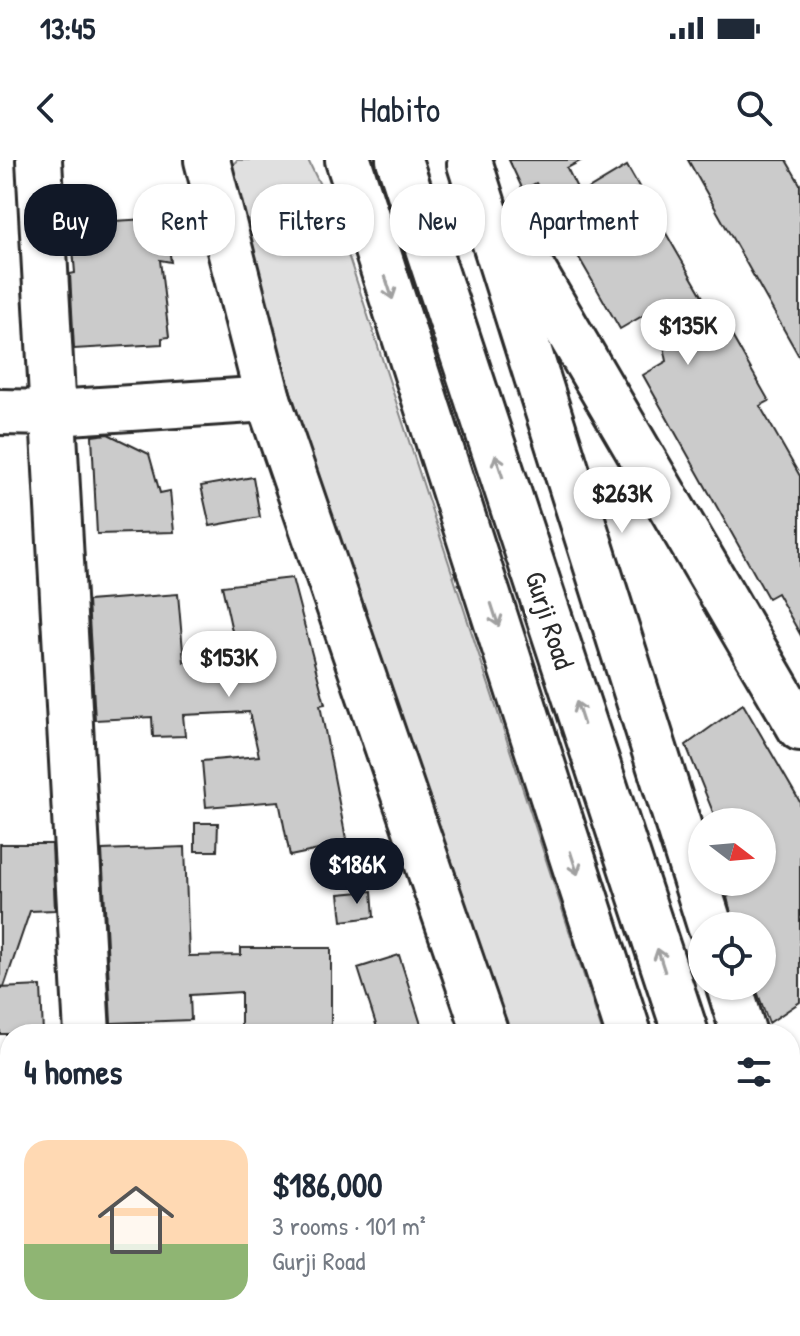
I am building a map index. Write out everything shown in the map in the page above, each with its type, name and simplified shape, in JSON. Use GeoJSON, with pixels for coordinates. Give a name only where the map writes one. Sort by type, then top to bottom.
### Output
{"type":"FeatureCollection","features":[{"type":"Feature","properties":{"kind":"main road"},"geometry":{"type":"LineString","coordinates":[[39,160],[86,1024]]}},
{"type":"Feature","properties":{"kind":"main road"},"geometry":{"type":"LineString","coordinates":[[207,160],[268,399],[483,1024]]}},
{"type":"Feature","properties":{"kind":"main road","name":"Gurji Road"},"geometry":{"type":"LineString","coordinates":[[348,160],[626,1024]]}},
{"type":"Feature","properties":{"kind":"main road","name":"Gurji Road"},"geometry":{"type":"LineString","coordinates":[[399,160],[683,1024]]}},
{"type":"Feature","properties":{"kind":"main road"},"geometry":{"type":"LineString","coordinates":[[470,162],[800,728]]}},
{"type":"Feature","properties":{"kind":"main road"},"geometry":{"type":"LineString","coordinates":[[470,162],[706,912]]}},
{"type":"Feature","properties":{"kind":"main road"},"geometry":{"type":"LineString","coordinates":[[0,412],[54,413],[268,399]]}},
{"type":"Feature","properties":{"kind":"main road"},"geometry":{"type":"LineString","coordinates":[[479,566],[526,549]]}},
{"type":"Feature","properties":{"kind":"main road"},"geometry":{"type":"LineString","coordinates":[[733,1000],[741,1024]]}},
{"type":"Feature","properties":{"kind":"shaded area"},"geometry":{"type":"Polygon","coordinates":[[[237,160],[308,160],[320,184],[251,184],[251,250],[229,169],[237,160]]]}},
{"type":"Feature","properties":{"kind":"shaded area"},"geometry":{"type":"Polygon","coordinates":[[[253,256],[348,256],[600,1024],[501,1024],[463,918],[282,364],[253,256]]]}},
{"type":"Feature","properties":{"kind":"building"},"geometry":{"type":"Polygon","coordinates":[[[509,160],[582,160],[567,168],[575,184],[520,184],[509,160]]]}},
{"type":"Feature","properties":{"kind":"building"},"geometry":{"type":"Polygon","coordinates":[[[688,160],[786,160],[800,184],[800,358],[688,160]]]}},
{"type":"Feature","properties":{"kind":"building"},"geometry":{"type":"Polygon","coordinates":[[[627,166],[637,184],[597,184],[627,166]]]}},
{"type":"Feature","properties":{"kind":"building"},"geometry":{"type":"Polygon","coordinates":[[[133,220],[133,256],[170,256],[171,262],[160,260],[169,337],[162,338],[162,344],[74,349],[70,274],[75,273],[74,256],[117,256],[117,221],[133,220]]]}},
{"type":"Feature","properties":{"kind":"building"},"geometry":{"type":"Polygon","coordinates":[[[667,235],[715,318],[720,315],[769,401],[760,406],[800,476],[800,634],[777,593],[768,598],[643,375],[667,361],[656,308],[620,329],[578,256],[667,256],[667,235]]]}},
{"type":"Feature","properties":{"kind":"building"},"geometry":{"type":"Polygon","coordinates":[[[108,434],[149,454],[160,493],[170,491],[174,532],[97,534],[92,436],[108,434]]]}},
{"type":"Feature","properties":{"kind":"building"},"geometry":{"type":"Polygon","coordinates":[[[253,477],[260,517],[210,526],[201,486],[253,477]]]}},
{"type":"Feature","properties":{"kind":"building"},"geometry":{"type":"Polygon","coordinates":[[[292,578],[325,704],[320,705],[347,844],[290,856],[279,801],[206,807],[202,761],[259,756],[249,712],[183,715],[185,736],[153,737],[152,717],[95,720],[88,601],[178,594],[184,662],[238,658],[222,586],[292,578]]]}},
{"type":"Feature","properties":{"kind":"building"},"geometry":{"type":"Polygon","coordinates":[[[743,704],[800,802],[800,1002],[769,1023],[760,1000],[776,1000],[776,912],[731,912],[727,897],[776,896],[776,808],[711,808],[686,745],[743,704]]]}},
{"type":"Feature","properties":{"kind":"building"},"geometry":{"type":"Polygon","coordinates":[[[195,823],[218,823],[217,851],[195,851],[195,823]]]}},
{"type":"Feature","properties":{"kind":"building"},"geometry":{"type":"Polygon","coordinates":[[[0,844],[52,844],[55,910],[30,911],[4,987],[0,986],[0,844]]]}},
{"type":"Feature","properties":{"kind":"building"},"geometry":{"type":"Polygon","coordinates":[[[185,847],[189,956],[241,955],[241,948],[331,948],[331,1024],[241,1024],[241,992],[190,995],[191,1020],[111,1023],[102,850],[185,847]]]}},
{"type":"Feature","properties":{"kind":"building"},"geometry":{"type":"Polygon","coordinates":[[[372,891],[374,917],[342,921],[339,894],[372,891]]]}},
{"type":"Feature","properties":{"kind":"building"},"geometry":{"type":"Polygon","coordinates":[[[399,955],[421,1024],[376,1024],[358,968],[399,955]]]}},
{"type":"Feature","properties":{"kind":"building"},"geometry":{"type":"Polygon","coordinates":[[[41,986],[43,1024],[0,1024],[0,988],[41,986]]]}}]}
